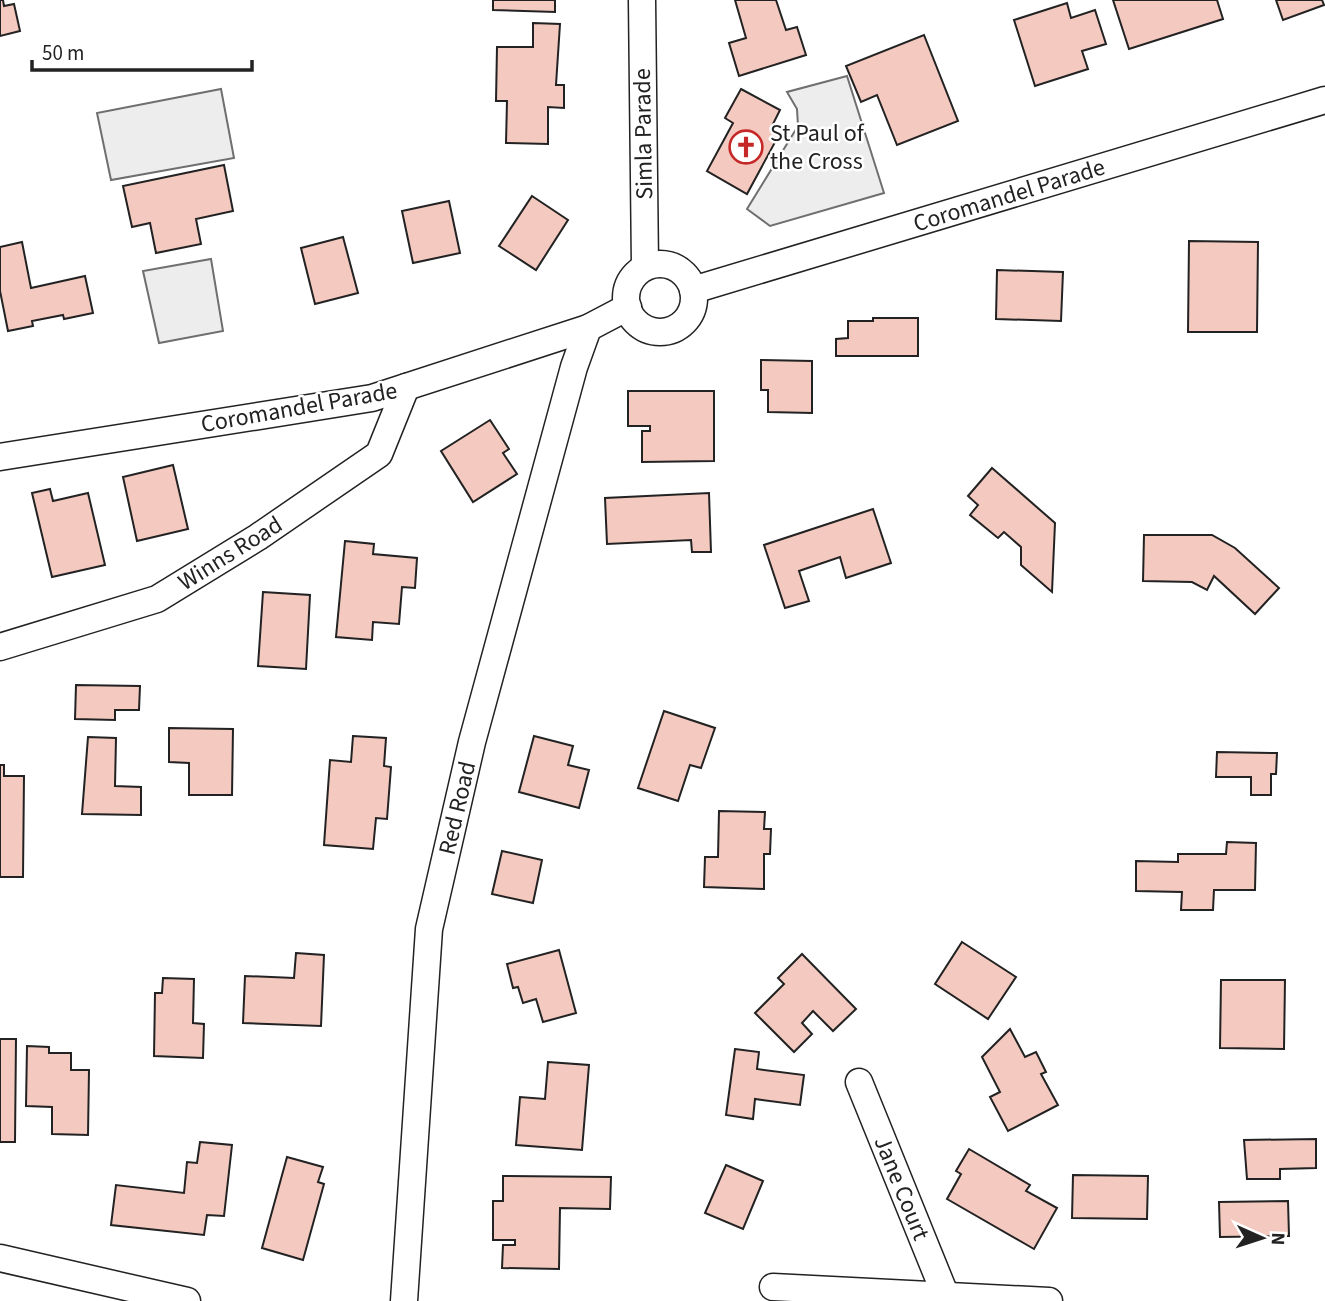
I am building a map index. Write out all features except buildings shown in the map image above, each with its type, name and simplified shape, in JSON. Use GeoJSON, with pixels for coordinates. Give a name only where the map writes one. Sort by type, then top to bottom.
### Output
{"type":"FeatureCollection","features":[{"type":"Feature","properties":{"kind":"street","name":"Simla Parade"},"geometry":{"type":"LineString","coordinates":[[642,0],[645,267]]}},
{"type":"Feature","properties":{"kind":"street","name":"Coromandel Parade"},"geometry":{"type":"LineString","coordinates":[[693,290],[1325,100]]}},
{"type":"Feature","properties":{"kind":"street"},"geometry":{"type":"LineString","coordinates":[[654,264],[674,267],[689,280],[693,290],[691,312],[674,328],[663,331],[641,326],[628,307],[629,284],[645,267],[654,264]]}},
{"type":"Feature","properties":{"kind":"street","name":"Coromandel Parade"},"geometry":{"type":"LineString","coordinates":[[0,457],[372,398],[588,328],[628,307]]}},
{"type":"Feature","properties":{"kind":"street","name":"Red Road"},"geometry":{"type":"LineString","coordinates":[[404,1301],[429,929],[472,741],[573,367],[588,328]]}},
{"type":"Feature","properties":{"kind":"street","name":"Winns Road"},"geometry":{"type":"LineString","coordinates":[[0,647],[157,599],[258,537],[379,454],[406,387]]}},
{"type":"Feature","properties":{"kind":"street"},"geometry":{"type":"LineString","coordinates":[[372,398],[391,429]]}},
{"type":"Feature","properties":{"kind":"street","name":"Jane Court"},"geometry":{"type":"LineString","coordinates":[[859,1082],[945,1294]]}},
{"type":"Feature","properties":{"kind":"street"},"geometry":{"type":"LineString","coordinates":[[0,1258],[187,1301]]}},
{"type":"Feature","properties":{"kind":"street"},"geometry":{"type":"LineString","coordinates":[[773,1287],[1049,1301]]}},
{"type":"Feature","properties":{"kind":"shaded area"},"geometry":{"type":"Polygon","coordinates":[[[847,76],[884,193],[770,226],[747,209],[798,126],[797,109],[787,92],[847,76]]]}},
{"type":"Feature","properties":{"kind":"shaded area"},"geometry":{"type":"Polygon","coordinates":[[[221,89],[234,158],[111,180],[97,113],[221,89]]]}},
{"type":"Feature","properties":{"kind":"shaded area"},"geometry":{"type":"Polygon","coordinates":[[[211,259],[223,331],[159,343],[143,271],[211,259]]]}},
{"type":"Feature","properties":{"kind":"place","name":"St Paul of the Cross"},"geometry":{"type":"Point","coordinates":[746,147]}}]}
